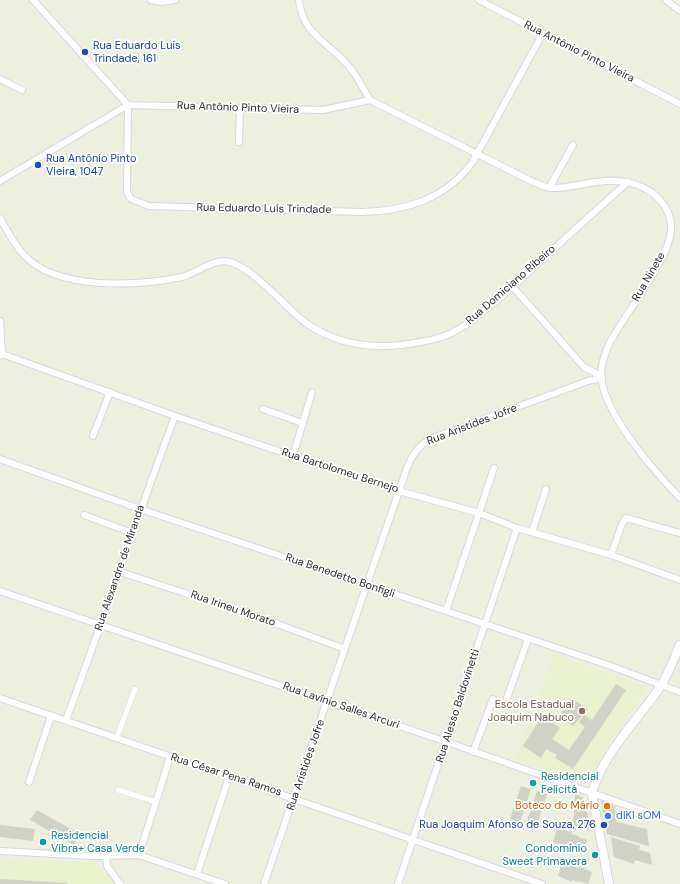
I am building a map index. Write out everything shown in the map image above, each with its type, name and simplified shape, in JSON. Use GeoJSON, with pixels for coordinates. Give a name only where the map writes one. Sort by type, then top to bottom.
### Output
{"type":"FeatureCollection","features":[{"type":"Feature","properties":{"kind":"street"},"geometry":{"type":"LineString","coordinates":[[0,181],[128,105],[33,0]]}},
{"type":"Feature","properties":{"kind":"street"},"geometry":{"type":"LineString","coordinates":[[151,0],[161,2],[175,0]]}},
{"type":"Feature","properties":{"kind":"street"},"geometry":{"type":"LineString","coordinates":[[298,0],[303,18],[310,31],[349,66],[370,100]]}},
{"type":"Feature","properties":{"kind":"street","name":"Rua Antônio Pinto Vieira"},"geometry":{"type":"LineString","coordinates":[[479,0],[680,104]]}},
{"type":"Feature","properties":{"kind":"street"},"geometry":{"type":"LineString","coordinates":[[666,0],[680,11]]}},
{"type":"Feature","properties":{"kind":"street","name":"Rua Eduardo Luís Trindade"},"geometry":{"type":"LineString","coordinates":[[128,105],[127,192],[131,199],[137,203],[149,206],[385,211],[408,207],[424,201],[443,192],[461,177],[472,164],[476,154],[543,33]]}},
{"type":"Feature","properties":{"kind":"street"},"geometry":{"type":"LineString","coordinates":[[0,79],[22,90]]}},
{"type":"Feature","properties":{"kind":"street","name":"Rua Antônio Pinto Vieira"},"geometry":{"type":"LineString","coordinates":[[128,105],[323,110],[370,100]]}},
{"type":"Feature","properties":{"kind":"street","name":"Rua Ninete"},"geometry":{"type":"LineString","coordinates":[[370,100],[476,154],[533,182],[549,188],[606,181],[628,182],[651,192],[665,205],[669,215],[671,230],[667,246],[657,266],[609,344],[604,358],[602,377],[610,407],[622,428],[680,498]]}},
{"type":"Feature","properties":{"kind":"street"},"geometry":{"type":"LineString","coordinates":[[239,142],[240,109]]}},
{"type":"Feature","properties":{"kind":"street"},"geometry":{"type":"LineString","coordinates":[[549,188],[572,145]]}},
{"type":"Feature","properties":{"kind":"street","name":"Rua Domiciano Ribeiro"},"geometry":{"type":"LineString","coordinates":[[0,218],[14,243],[24,256],[40,267],[56,275],[100,283],[146,281],[182,276],[222,261],[240,265],[255,276],[301,319],[318,331],[335,339],[374,347],[405,346],[432,340],[458,330],[512,286],[628,182]]}},
{"type":"Feature","properties":{"kind":"street"},"geometry":{"type":"LineString","coordinates":[[512,286],[584,366],[602,377]]}},
{"type":"Feature","properties":{"kind":"street"},"geometry":{"type":"LineString","coordinates":[[0,321],[1,355]]}},
{"type":"Feature","properties":{"kind":"street","name":"Rua Bartolomeu Bernejo"},"geometry":{"type":"LineString","coordinates":[[1,355],[293,456],[399,491],[479,513],[517,528],[611,556],[680,580]]}},
{"type":"Feature","properties":{"kind":"street","name":"Rua Aristides Jofre"},"geometry":{"type":"LineString","coordinates":[[264,884],[413,453],[420,445],[430,439],[602,377]]}},
{"type":"Feature","properties":{"kind":"street"},"geometry":{"type":"LineString","coordinates":[[93,436],[110,392]]}},
{"type":"Feature","properties":{"kind":"street"},"geometry":{"type":"LineString","coordinates":[[293,456],[312,392]]}},
{"type":"Feature","properties":{"kind":"street"},"geometry":{"type":"LineString","coordinates":[[263,409],[302,423]]}},
{"type":"Feature","properties":{"kind":"street","name":"Rua Alexandre de Miranda"},"geometry":{"type":"LineString","coordinates":[[66,720],[120,572],[140,509],[175,416]]}},
{"type":"Feature","properties":{"kind":"street","name":"Rua Benedetto Bonfigli"},"geometry":{"type":"LineString","coordinates":[[0,459],[140,509],[367,584],[680,692]]}},
{"type":"Feature","properties":{"kind":"street"},"geometry":{"type":"LineString","coordinates":[[446,611],[494,468]]}},
{"type":"Feature","properties":{"kind":"street"},"geometry":{"type":"LineString","coordinates":[[532,532],[546,489]]}},
{"type":"Feature","properties":{"kind":"street"},"geometry":{"type":"LineString","coordinates":[[84,515],[132,533]]}},
{"type":"Feature","properties":{"kind":"street"},"geometry":{"type":"LineString","coordinates":[[611,556],[626,518],[680,533]]}},
{"type":"Feature","properties":{"kind":"street","name":"Rua Alesso Baldovinetti"},"geometry":{"type":"LineString","coordinates":[[398,884],[447,742],[517,528]]}},
{"type":"Feature","properties":{"kind":"street","name":"Rua Irineu Morato"},"geometry":{"type":"LineString","coordinates":[[120,572],[253,615],[345,649]]}},
{"type":"Feature","properties":{"kind":"street","name":"Rua Lavínio Salles Arcuri"},"geometry":{"type":"LineString","coordinates":[[0,591],[447,742],[680,824]]}},
{"type":"Feature","properties":{"kind":"street"},"geometry":{"type":"LineString","coordinates":[[507,698],[528,640]]}},
{"type":"Feature","properties":{"kind":"street"},"geometry":{"type":"LineString","coordinates":[[609,884],[592,794],[594,786],[609,758],[661,685],[680,645]]}},
{"type":"Feature","properties":{"kind":"street"},"geometry":{"type":"LineString","coordinates":[[117,738],[135,689]]}},
{"type":"Feature","properties":{"kind":"street","name":"Rua César Pena Ramos"},"geometry":{"type":"LineString","coordinates":[[0,698],[542,884]]}},
{"type":"Feature","properties":{"kind":"street"},"geometry":{"type":"LineString","coordinates":[[473,752],[493,699]]}},
{"type":"Feature","properties":{"kind":"street"},"geometry":{"type":"LineString","coordinates":[[29,782],[52,716]]}},
{"type":"Feature","properties":{"kind":"street"},"geometry":{"type":"LineString","coordinates":[[139,855],[170,757]]}},
{"type":"Feature","properties":{"kind":"street"},"geometry":{"type":"LineString","coordinates":[[198,874],[229,777]]}},
{"type":"Feature","properties":{"kind":"street"},"geometry":{"type":"LineString","coordinates":[[118,790],[156,802]]}},
{"type":"Feature","properties":{"kind":"street"},"geometry":{"type":"LineString","coordinates":[[0,851],[106,856],[139,855],[225,884]]}},
{"type":"Feature","properties":{"kind":"street"},"geometry":{"type":"LineString","coordinates":[[106,856],[107,866],[120,884]]}},
{"type":"Feature","properties":{"kind":"shaded area","name":"Escola Estadual Joaquim Nabuco"},"geometry":{"type":"Polygon","coordinates":[[[554,654],[641,685],[644,691],[605,749],[589,781],[582,783],[516,760],[554,654]]]}},
{"type":"Feature","properties":{"kind":"shaded area"},"geometry":{"type":"Polygon","coordinates":[[[0,858],[90,862],[103,869],[114,884],[0,884],[0,858]]]}},
{"type":"Feature","properties":{"kind":"building"},"geometry":{"type":"Polygon","coordinates":[[[616,684],[626,690],[573,769],[555,758],[557,755],[546,749],[541,758],[523,746],[542,716],[560,728],[552,739],[569,750],[585,727],[579,722],[584,715],[592,720],[616,684]]]}},
{"type":"Feature","properties":{"kind":"building"},"geometry":{"type":"Polygon","coordinates":[[[571,698],[588,709],[573,726],[559,717],[571,698]]]}},
{"type":"Feature","properties":{"kind":"building"},"geometry":{"type":"Polygon","coordinates":[[[521,786],[531,789],[520,822],[510,819],[521,786]]]}},
{"type":"Feature","properties":{"kind":"building"},"geometry":{"type":"Polygon","coordinates":[[[537,791],[547,794],[536,828],[526,824],[537,791]]]}},
{"type":"Feature","properties":{"kind":"building"},"geometry":{"type":"Polygon","coordinates":[[[575,794],[584,798],[591,830],[573,827],[575,794]]]}},
{"type":"Feature","properties":{"kind":"building"},"geometry":{"type":"Polygon","coordinates":[[[601,800],[614,804],[617,822],[647,829],[649,846],[607,834],[601,800]]]}},
{"type":"Feature","properties":{"kind":"building"},"geometry":{"type":"Polygon","coordinates":[[[37,810],[80,834],[74,845],[30,820],[37,810]]]}},
{"type":"Feature","properties":{"kind":"building"},"geometry":{"type":"Polygon","coordinates":[[[0,825],[35,829],[33,841],[0,837],[0,825]]]}},
{"type":"Feature","properties":{"kind":"building"},"geometry":{"type":"Polygon","coordinates":[[[557,828],[572,832],[571,834],[587,840],[583,852],[553,842],[557,828]]]}},
{"type":"Feature","properties":{"kind":"building"},"geometry":{"type":"Polygon","coordinates":[[[611,837],[640,846],[639,850],[650,853],[652,865],[635,860],[634,864],[614,857],[611,837]]]}},
{"type":"Feature","properties":{"kind":"building","name":"Residencial Vibra+ Casa Verde"},"geometry":{"type":"Polygon","coordinates":[[[39,840],[47,840],[47,845],[39,845],[39,840]]]}},
{"type":"Feature","properties":{"kind":"building","name":"Condomínio Sweet Primavera"},"geometry":{"type":"Polygon","coordinates":[[[592,851],[596,851],[597,858],[593,859],[592,851]]]}},
{"type":"Feature","properties":{"kind":"building"},"geometry":{"type":"Polygon","coordinates":[[[562,862],[577,868],[578,866],[592,872],[588,884],[572,880],[572,882],[558,876],[562,862]]]}},
{"type":"Feature","properties":{"kind":"building"},"geometry":{"type":"Polygon","coordinates":[[[0,879],[67,883],[67,884],[0,884],[0,879]]]}},
{"type":"Feature","properties":{"kind":"place","name":"Rua Eduardo Luís Trindade, 161"},"geometry":{"type":"Point","coordinates":[85,52]}},
{"type":"Feature","properties":{"kind":"place","name":"Rua Antônio Pinto Vieira, 1047"},"geometry":{"type":"Point","coordinates":[38,165]}},
{"type":"Feature","properties":{"kind":"place","name":"Escola Estadual Joaquim Nabuco"},"geometry":{"type":"Point","coordinates":[582,711]}},
{"type":"Feature","properties":{"kind":"place","name":"Residencial Felicitá"},"geometry":{"type":"Point","coordinates":[533,783]}},
{"type":"Feature","properties":{"kind":"place","name":"Boteco do Mário"},"geometry":{"type":"Point","coordinates":[607,806]}},
{"type":"Feature","properties":{"kind":"place","name":"dIKI sOM"},"geometry":{"type":"Point","coordinates":[608,816]}},
{"type":"Feature","properties":{"kind":"place","name":"Rua Joaquim Afonso de Souza, 276"},"geometry":{"type":"Point","coordinates":[604,825]}},
{"type":"Feature","properties":{"kind":"place","name":"Residencial Vibra+ Casa Verde"},"geometry":{"type":"Point","coordinates":[43,842]}},
{"type":"Feature","properties":{"kind":"place","name":"Condomínio Sweet Primavera"},"geometry":{"type":"Point","coordinates":[595,855]}}]}
